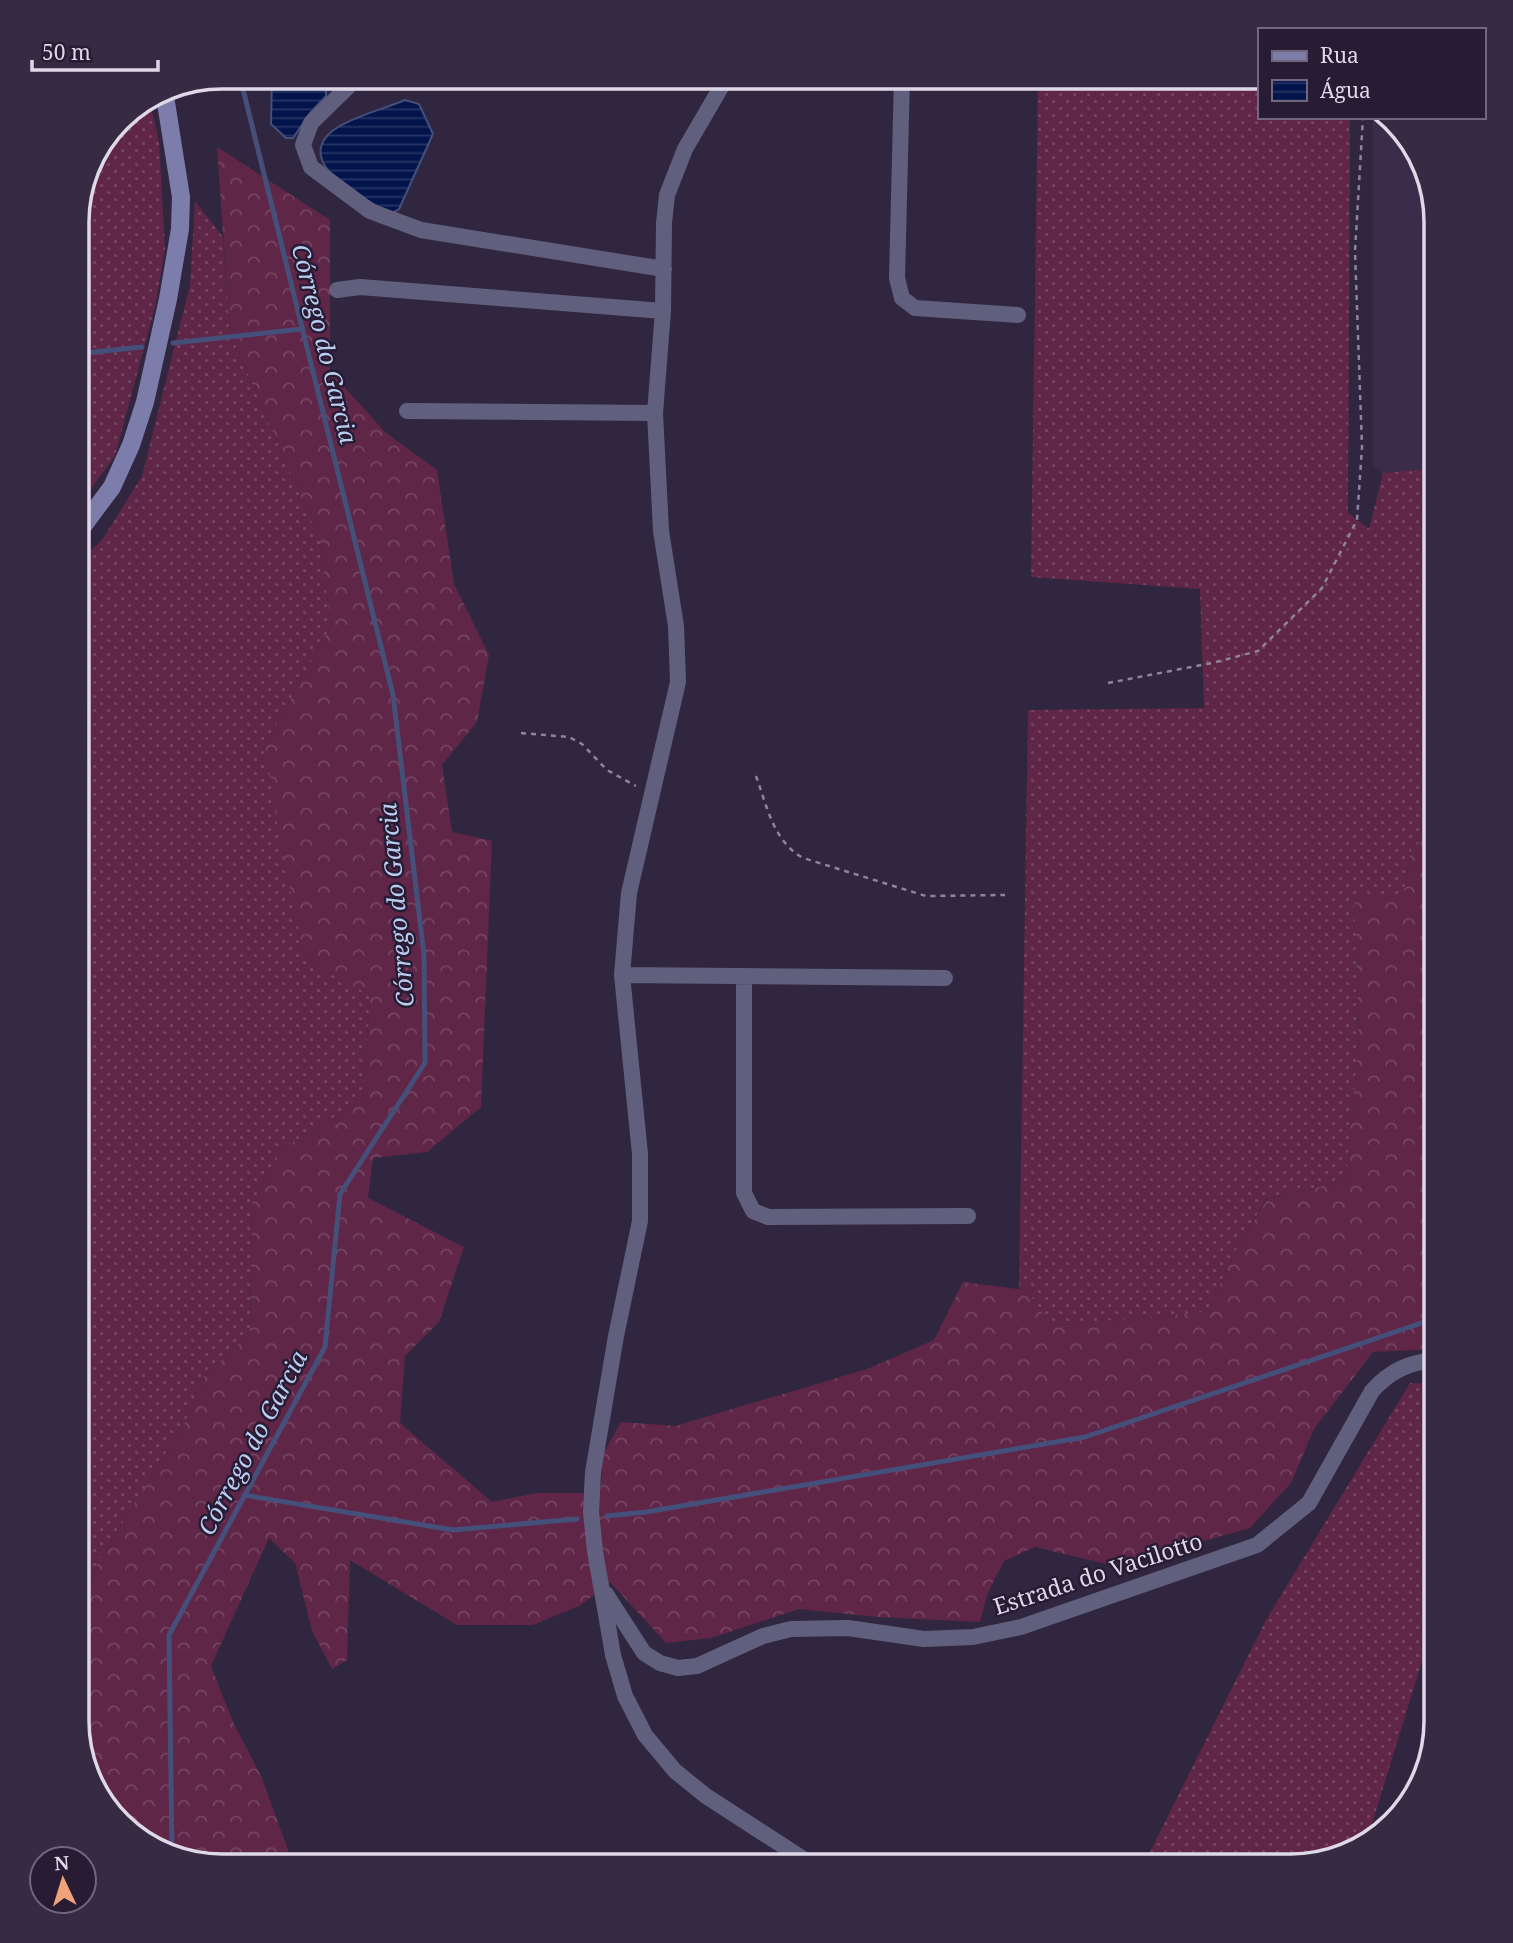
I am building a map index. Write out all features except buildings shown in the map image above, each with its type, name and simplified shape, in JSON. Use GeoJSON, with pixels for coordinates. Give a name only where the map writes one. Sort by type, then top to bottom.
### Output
{"type":"FeatureCollection","features":[{"type":"Feature","properties":{"kind":"street"},"geometry":{"type":"LineString","coordinates":[[345,90],[311,123],[305,133],[304,150],[311,167],[370,211],[421,230],[664,269]]}},
{"type":"Feature","properties":{"kind":"street"},"geometry":{"type":"LineString","coordinates":[[719,90],[685,149],[667,195],[663,311],[655,414],[664,561],[676,626],[678,661],[673,714],[629,894],[622,975],[640,1154],[640,1221],[616,1336],[593,1472],[593,1538],[613,1655],[625,1696],[645,1735],[659,1754],[706,1796],[795,1854]]}},
{"type":"Feature","properties":{"kind":"street"},"geometry":{"type":"LineString","coordinates":[[902,90],[897,278],[900,293],[915,308],[1018,315]]}},
{"type":"Feature","properties":{"kind":"street"},"geometry":{"type":"LineString","coordinates":[[90,517],[112,488],[131,444],[145,402],[168,299],[180,229],[181,197],[166,102]]}},
{"type":"Feature","properties":{"kind":"street"},"geometry":{"type":"LineString","coordinates":[[337,290],[360,287],[663,311]]}},
{"type":"Feature","properties":{"kind":"street"},"geometry":{"type":"LineString","coordinates":[[407,411],[655,414]]}},
{"type":"Feature","properties":{"kind":"street"},"geometry":{"type":"LineString","coordinates":[[622,975],[945,978]]}},
{"type":"Feature","properties":{"kind":"street"},"geometry":{"type":"LineString","coordinates":[[744,976],[744,1193],[752,1211],[768,1217],[968,1216]]}},
{"type":"Feature","properties":{"kind":"street","name":"Estrada do Vacilotto"},"geometry":{"type":"LineString","coordinates":[[603,1589],[644,1653],[660,1663],[678,1668],[697,1666],[763,1636],[790,1629],[848,1628],[924,1639],[973,1637],[1021,1627],[1257,1545],[1309,1503],[1372,1391],[1380,1382],[1412,1363],[1424,1362]]}},
{"type":"Feature","properties":{"kind":"path"},"geometry":{"type":"LineString","coordinates":[[1108,682],[1212,663],[1258,651],[1322,588],[1357,520],[1362,435],[1355,251],[1363,119]]}},
{"type":"Feature","properties":{"kind":"path"},"geometry":{"type":"LineString","coordinates":[[521,733],[569,737],[582,744],[607,770],[653,794]]}},
{"type":"Feature","properties":{"kind":"path"},"geometry":{"type":"LineString","coordinates":[[756,776],[778,835],[789,848],[803,858],[926,896],[1005,895]]}},
{"type":"Feature","properties":{"kind":"shaded area"},"geometry":{"type":"Polygon","coordinates":[[[1374,119],[1401,149],[1417,180],[1421,197],[1424,223],[1424,469],[1383,473],[1373,465],[1374,119]]]}},
{"type":"Feature","properties":{"kind":"green space"},"geometry":{"type":"Polygon","coordinates":[[[1038,90],[1258,90],[1258,119],[1350,119],[1348,513],[1369,529],[1383,473],[1424,469],[1424,838],[1411,851],[1403,897],[1354,898],[1359,1039],[1346,1181],[1267,1198],[1233,1255],[1208,1312],[1051,1326],[1027,1290],[1019,1289],[1028,710],[1204,708],[1200,589],[1031,577],[1038,90]]]}},
{"type":"Feature","properties":{"kind":"green space"},"geometry":{"type":"Polygon","coordinates":[[[152,110],[159,141],[165,249],[155,307],[115,456],[90,490],[90,205],[99,172],[112,149],[128,128],[152,110]]]}},
{"type":"Feature","properties":{"kind":"green space"},"geometry":{"type":"Polygon","coordinates":[[[217,147],[330,220],[330,371],[385,432],[437,470],[454,584],[489,655],[477,722],[442,765],[452,832],[492,841],[481,1107],[427,1152],[373,1158],[368,1198],[464,1247],[439,1322],[405,1356],[400,1423],[492,1502],[536,1493],[600,1493],[603,1454],[621,1422],[675,1426],[867,1369],[934,1340],[963,1282],[1027,1290],[1051,1326],[1208,1312],[1233,1255],[1268,1198],[1346,1181],[1359,1039],[1354,897],[1403,897],[1411,851],[1424,838],[1424,1350],[1373,1352],[1314,1429],[1291,1483],[1250,1528],[1115,1566],[1035,1547],[1004,1561],[988,1592],[980,1622],[877,1617],[799,1609],[711,1638],[666,1643],[610,1582],[581,1605],[533,1625],[457,1625],[350,1560],[347,1660],[332,1669],[312,1631],[295,1563],[269,1538],[211,1666],[233,1722],[261,1776],[290,1854],[223,1854],[188,1849],[172,1844],[149,1831],[122,1808],[96,1763],[90,1729],[89,1590],[95,1567],[185,1422],[205,1375],[250,1334],[252,1203],[282,1149],[363,1100],[370,995],[305,960],[281,846],[265,745],[331,626],[320,541],[230,332],[217,147]]]}},
{"type":"Feature","properties":{"kind":"green space"},"geometry":{"type":"Polygon","coordinates":[[[195,201],[223,237],[230,332],[320,541],[331,626],[265,745],[305,960],[370,994],[363,1100],[282,1149],[252,1203],[250,1334],[205,1375],[185,1422],[95,1567],[89,1590],[90,551],[102,540],[142,476],[190,285],[195,201]]]}},
{"type":"Feature","properties":{"kind":"green space"},"geometry":{"type":"Polygon","coordinates":[[[1410,1383],[1424,1384],[1424,1655],[1371,1826],[1341,1844],[1308,1853],[1149,1854],[1266,1620],[1410,1383]]]}},
{"type":"Feature","properties":{"kind":"water"},"geometry":{"type":"Polygon","coordinates":[[[272,90],[326,90],[326,96],[293,138],[286,138],[271,124],[272,90]]]}},
{"type":"Feature","properties":{"kind":"water"},"geometry":{"type":"Polygon","coordinates":[[[405,100],[419,104],[433,134],[399,209],[392,213],[351,191],[337,180],[326,168],[321,155],[323,142],[335,129],[360,116],[405,100]]]}},
{"type":"Feature","properties":{"kind":"waterway","name":"Córrego do Garcia"},"geometry":{"type":"LineString","coordinates":[[172,1844],[169,1635],[325,1347],[340,1194],[425,1063],[424,955],[393,695],[243,90]]}},
{"type":"Feature","properties":{"kind":"waterway"},"geometry":{"type":"LineString","coordinates":[[173,343],[302,329]]}},
{"type":"Feature","properties":{"kind":"waterway"},"geometry":{"type":"LineString","coordinates":[[90,353],[142,347]]}},
{"type":"Feature","properties":{"kind":"waterway"},"geometry":{"type":"LineString","coordinates":[[607,1516],[646,1512],[1085,1437],[1424,1322]]}},
{"type":"Feature","properties":{"kind":"waterway"},"geometry":{"type":"LineString","coordinates":[[244,1495],[453,1530],[577,1519]]}}]}
